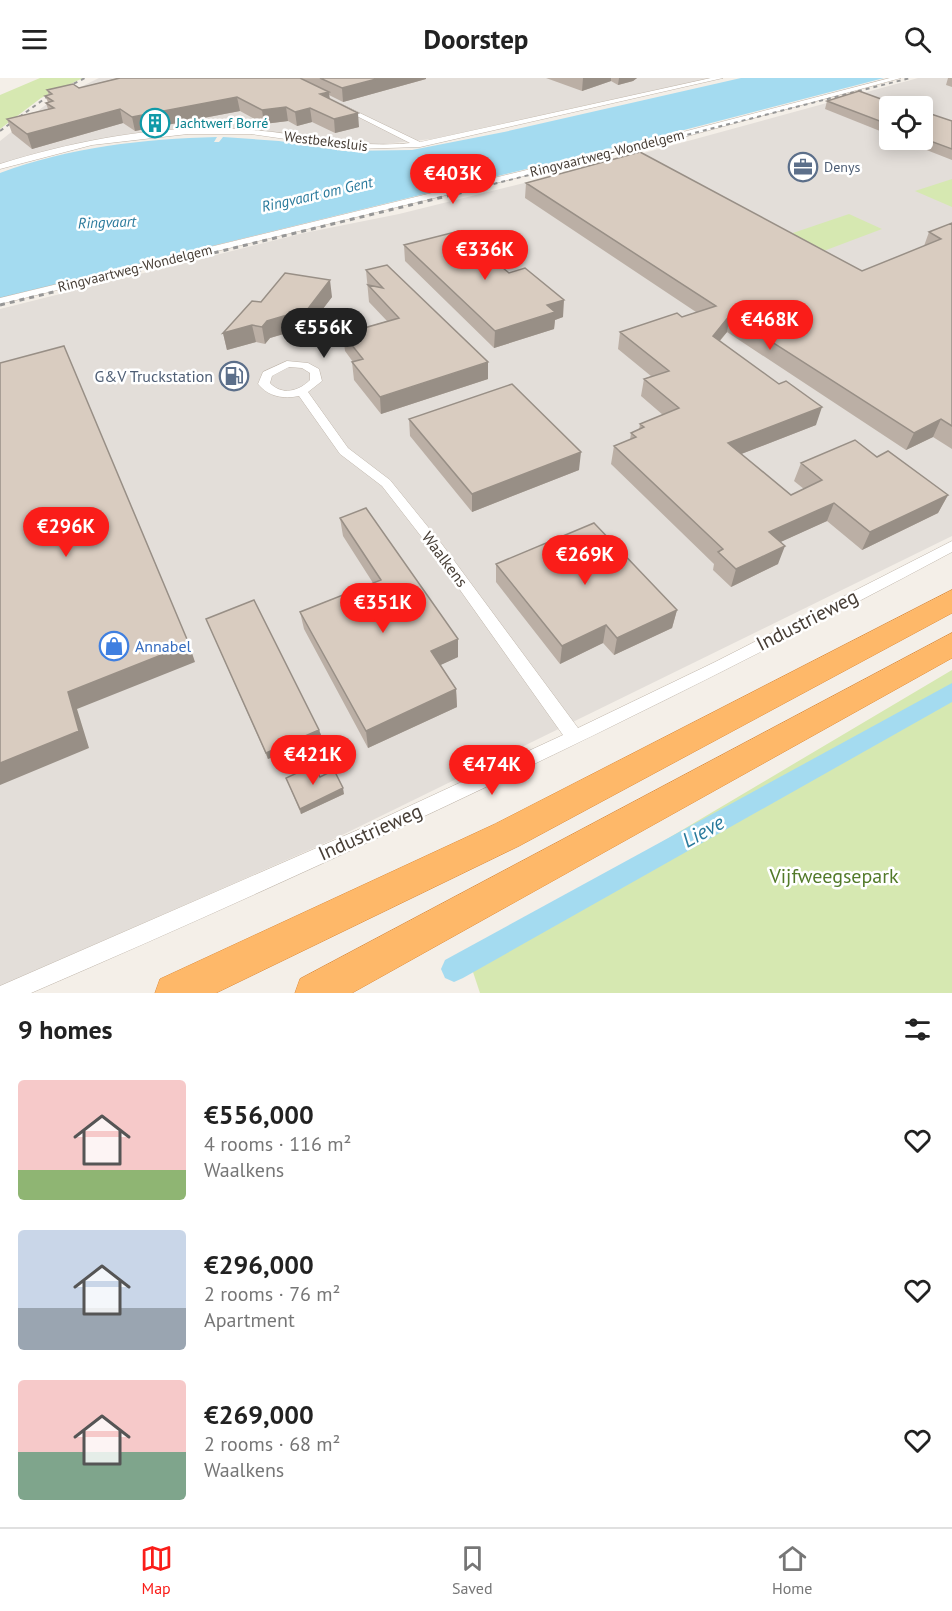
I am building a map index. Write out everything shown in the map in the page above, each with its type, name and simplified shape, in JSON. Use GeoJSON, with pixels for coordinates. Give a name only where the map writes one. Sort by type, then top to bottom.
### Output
{"type":"FeatureCollection","features":[{"type":"Feature","properties":{"kind":"highway"},"geometry":{"type":"LineString","coordinates":[[174,993],[507,835],[952,600]]}},
{"type":"Feature","properties":{"kind":"highway"},"geometry":{"type":"LineString","coordinates":[[314,993],[952,644]]}},
{"type":"Feature","properties":{"kind":"street","name":"Westbekesluis"},"geometry":{"type":"LineString","coordinates":[[0,167],[96,142],[186,132],[255,133],[365,148],[420,144],[720,78]]}},
{"type":"Feature","properties":{"kind":"street","name":"Ringvaartweg-Wondelgem"},"geometry":{"type":"LineString","coordinates":[[0,301],[681,135],[898,78]]}},
{"type":"Feature","properties":{"kind":"street"},"geometry":{"type":"LineString","coordinates":[[336,104],[420,144]]}},
{"type":"Feature","properties":{"kind":"street","name":"Waalkens"},"geometry":{"type":"LineString","coordinates":[[302,392],[344,451],[386,483],[436,546],[575,738]]}},
{"type":"Feature","properties":{"kind":"street","name":"Industrieweg"},"geometry":{"type":"LineString","coordinates":[[7,993],[369,833],[575,738],[952,546]]}},
{"type":"Feature","properties":{"kind":"shaded area"},"geometry":{"type":"Polygon","coordinates":[[[99,78],[709,78],[432,139],[374,145],[231,129],[91,141],[0,165],[0,141],[48,103],[99,78]]]}},
{"type":"Feature","properties":{"kind":"shaded area"},"geometry":{"type":"Polygon","coordinates":[[[918,78],[952,78],[952,536],[332,840],[0,986],[0,309],[304,233],[399,214],[633,156],[918,78]]]}},
{"type":"Feature","properties":{"kind":"green space"},"geometry":{"type":"Polygon","coordinates":[[[40,78],[83,78],[41,98],[0,129],[0,95],[40,78]]]}},
{"type":"Feature","properties":{"kind":"green space"},"geometry":{"type":"Polygon","coordinates":[[[952,179],[952,207],[915,191],[952,179]]]}},
{"type":"Feature","properties":{"kind":"green space"},"geometry":{"type":"Polygon","coordinates":[[[849,214],[882,229],[813,255],[781,237],[849,214]]]}},
{"type":"Feature","properties":{"kind":"green space","name":"Vijfweegsepark"},"geometry":{"type":"Polygon","coordinates":[[[952,670],[952,993],[480,993],[468,957],[952,670]]]}},
{"type":"Feature","properties":{"kind":"water"},"geometry":{"type":"Polygon","coordinates":[[[741,78],[884,78],[657,137],[0,298],[0,173],[26,164],[80,151],[134,142],[217,137],[214,142],[219,142],[223,137],[279,141],[343,151],[412,150],[504,132],[741,78]]]}},
{"type":"Feature","properties":{"kind":"building"},"geometry":{"type":"Polygon","coordinates":[[[120,78],[300,78],[329,92],[320,94],[358,113],[334,119],[310,108],[295,112],[286,107],[262,110],[237,97],[132,117],[120,109],[27,134],[7,119],[54,108],[46,103],[53,101],[45,96],[52,94],[47,90],[73,84],[79,88],[120,78]]]}},
{"type":"Feature","properties":{"kind":"building"},"geometry":{"type":"Polygon","coordinates":[[[320,78],[380,78],[342,88],[320,78]]]}},
{"type":"Feature","properties":{"kind":"building"},"geometry":{"type":"Polygon","coordinates":[[[859,91],[879,98],[879,121],[827,101],[859,91]]]}},
{"type":"Feature","properties":{"kind":"building"},"geometry":{"type":"Polygon","coordinates":[[[933,115],[952,121],[952,149],[933,142],[933,115]]]}},
{"type":"Feature","properties":{"kind":"building"},"geometry":{"type":"Polygon","coordinates":[[[640,152],[862,271],[941,239],[929,232],[952,223],[952,426],[941,419],[914,433],[730,315],[713,336],[779,384],[786,381],[822,407],[728,443],[791,495],[822,480],[801,463],[855,440],[877,457],[888,451],[948,495],[870,532],[834,503],[769,532],[785,546],[736,569],[718,552],[723,549],[614,446],[636,437],[631,433],[644,427],[640,424],[679,408],[644,379],[669,371],[620,332],[677,313],[682,317],[716,306],[526,183],[640,152]]]}},
{"type":"Feature","properties":{"kind":"building"},"geometry":{"type":"Polygon","coordinates":[[[459,231],[509,273],[525,268],[564,300],[547,305],[555,312],[495,331],[404,245],[459,231]]]}},
{"type":"Feature","properties":{"kind":"building"},"geometry":{"type":"Polygon","coordinates":[[[387,265],[488,362],[380,397],[352,362],[363,359],[343,334],[399,318],[368,285],[383,288],[366,270],[387,265]]]}},
{"type":"Feature","properties":{"kind":"building"},"geometry":{"type":"Polygon","coordinates":[[[285,273],[330,280],[307,310],[298,309],[294,313],[267,321],[262,327],[252,325],[223,333],[252,301],[261,302],[285,273]]]}},
{"type":"Feature","properties":{"kind":"building"},"geometry":{"type":"Polygon","coordinates":[[[64,346],[189,644],[68,692],[79,731],[0,763],[0,363],[64,346]]]}},
{"type":"Feature","properties":{"kind":"building"},"geometry":{"type":"Polygon","coordinates":[[[512,384],[581,452],[472,494],[409,419],[512,384]]]}},
{"type":"Feature","properties":{"kind":"building"},"geometry":{"type":"Polygon","coordinates":[[[366,508],[458,639],[431,651],[456,689],[366,731],[300,612],[381,580],[340,518],[366,508]]]}},
{"type":"Feature","properties":{"kind":"building"},"geometry":{"type":"Polygon","coordinates":[[[594,523],[677,610],[617,638],[606,625],[562,646],[496,564],[594,523]]]}},
{"type":"Feature","properties":{"kind":"building"},"geometry":{"type":"Polygon","coordinates":[[[254,600],[319,730],[266,753],[206,619],[254,600]]]}},
{"type":"Feature","properties":{"kind":"building"},"geometry":{"type":"Polygon","coordinates":[[[314,765],[320,777],[334,770],[343,788],[300,809],[286,778],[314,765]]]}},
{"type":"Feature","properties":{"kind":"waterway","name":"Lieve"},"geometry":{"type":"LineString","coordinates":[[454,969],[952,692]]}},
{"type":"Feature","properties":{"kind":"railway"},"geometry":{"type":"LineString","coordinates":[[0,131],[47,97],[85,78]]}},
{"type":"Feature","properties":{"kind":"railway"},"geometry":{"type":"LineString","coordinates":[[478,188],[910,78]]}},
{"type":"Feature","properties":{"kind":"railway"},"geometry":{"type":"LineString","coordinates":[[0,305],[484,187]]}},
{"type":"Feature","properties":{"kind":"place","name":"Jachtwerf Borré"},"geometry":{"type":"Point","coordinates":[155,123]}},
{"type":"Feature","properties":{"kind":"place","name":"Denys"},"geometry":{"type":"Point","coordinates":[803,167]}},
{"type":"Feature","properties":{"kind":"place","name":"G&V Truckstation"},"geometry":{"type":"Point","coordinates":[234,376]}},
{"type":"Feature","properties":{"kind":"place","name":"Annabel"},"geometry":{"type":"Point","coordinates":[114,646]}},
{"type":"Feature","properties":{"kind":"water label","name":"Ringvaart om Gent"},"geometry":{"type":"Point","coordinates":[317,194]}},
{"type":"Feature","properties":{"kind":"water label","name":"Ringvaart"},"geometry":{"type":"Point","coordinates":[107,222]}}]}
